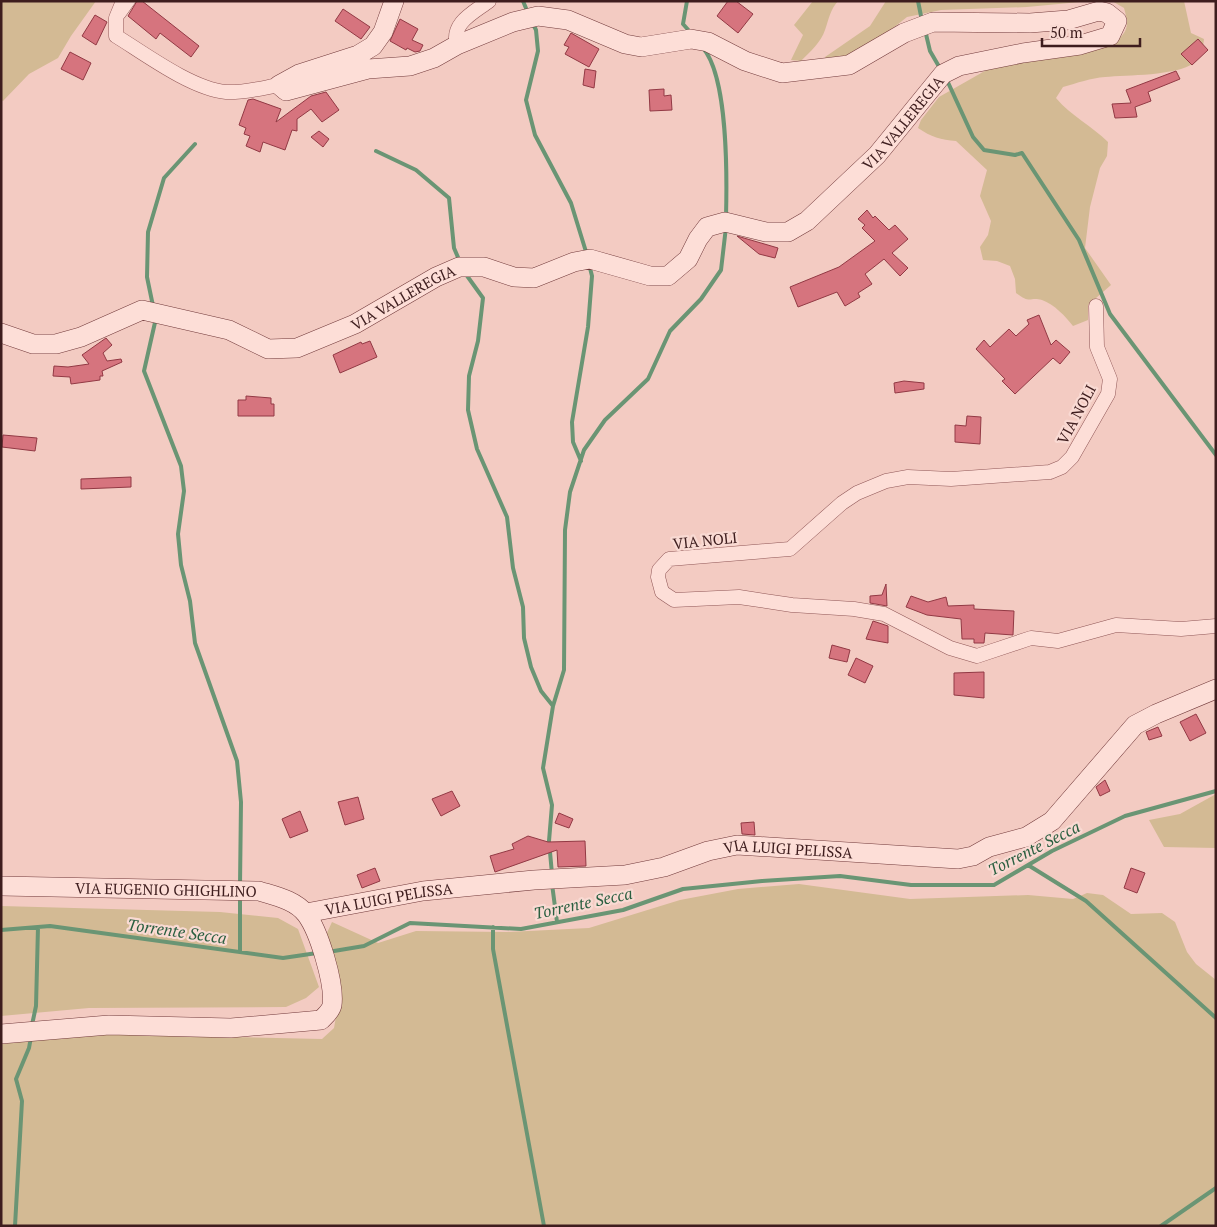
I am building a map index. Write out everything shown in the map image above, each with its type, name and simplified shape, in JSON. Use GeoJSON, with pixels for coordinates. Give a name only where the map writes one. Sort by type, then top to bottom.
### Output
{"type":"FeatureCollection","features":[{"type":"Feature","properties":{"kind":"street"},"geometry":{"type":"LineString","coordinates":[[123,1],[116,30],[187,79],[224,92],[247,91],[279,85],[299,74],[358,55],[373,46],[383,32],[394,1]]}},
{"type":"Feature","properties":{"kind":"street"},"geometry":{"type":"LineString","coordinates":[[457,45],[455,37],[457,28],[470,14],[489,1]]}},
{"type":"Feature","properties":{"kind":"street","name":"VIA VALLEREGIA"},"geometry":{"type":"LineString","coordinates":[[1,334],[33,344],[56,344],[81,337],[142,310],[229,330],[268,350],[297,348],[355,324],[436,277],[459,268],[484,267],[514,277],[534,278],[574,262],[590,259],[650,276],[668,276],[688,259],[698,239],[707,227],[725,222],[766,232],[788,232],[807,221],[877,155],[943,74],[959,66],[1023,53],[1080,45],[1110,36],[1117,21],[1107,13],[1099,11],[1068,20],[1030,23],[933,22],[904,33],[849,65],[796,73],[766,69],[708,42],[691,39],[641,47],[625,44],[568,20],[538,16],[513,22],[457,45],[434,58],[410,66],[368,69],[320,80],[295,90],[286,91],[279,85]]}},
{"type":"Feature","properties":{"kind":"street","name":"VIA NOLI"},"geometry":{"type":"LineString","coordinates":[[1096,306],[1098,348],[1110,379],[1108,394],[1083,440],[1062,467],[1050,472],[951,479],[908,478],[886,480],[857,493],[842,503],[790,549],[669,559],[659,570],[659,585],[662,592],[674,600],[739,597],[792,605],[854,609],[884,614],[950,648],[977,656],[1031,638],[1058,641],[1116,625],[1131,624],[1181,629],[1216,626]]}},
{"type":"Feature","properties":{"kind":"street","name":"VIA LUIGI PELISSA"},"geometry":{"type":"LineString","coordinates":[[306,913],[423,890],[534,880],[625,875],[664,867],[708,851],[737,845],[958,859],[973,856],[989,846],[1026,838],[1052,821],[1135,725],[1216,690]]}},
{"type":"Feature","properties":{"kind":"street","name":"VIA EUGENIO GHIGHLINO"},"geometry":{"type":"LineString","coordinates":[[1,886],[259,891],[289,901],[306,913]]}},
{"type":"Feature","properties":{"kind":"street"},"geometry":{"type":"LineString","coordinates":[[1,1034],[109,1025],[231,1028],[294,1024],[321,1020],[332,1007],[333,988],[314,930],[306,913]]}},
{"type":"Feature","properties":{"kind":"lane"},"geometry":{"type":"LineString","coordinates":[[116,30],[132,1]]}},
{"type":"Feature","properties":{"kind":"shaded area"},"geometry":{"type":"Polygon","coordinates":[[[1,1],[96,1],[58,58],[29,74],[3,101],[1,100],[1,1]]]}},
{"type":"Feature","properties":{"kind":"shaded area"},"geometry":{"type":"Polygon","coordinates":[[[813,1],[838,1],[831,11],[818,43],[801,61],[791,60],[803,35],[794,25],[813,1]]]}},
{"type":"Feature","properties":{"kind":"shaded area"},"geometry":{"type":"Polygon","coordinates":[[[886,1],[1090,1],[1027,7],[941,10],[907,17],[872,45],[830,64],[825,57],[870,26],[886,1]]]}},
{"type":"Feature","properties":{"kind":"shaded area"},"geometry":{"type":"Polygon","coordinates":[[[1112,1],[1184,1],[1191,33],[1204,39],[1204,42],[1199,58],[1186,67],[1164,73],[1105,77],[1089,80],[1063,87],[1056,98],[1108,142],[1107,156],[1100,168],[1090,207],[1085,248],[1111,285],[1088,305],[1088,320],[1073,326],[1051,304],[1038,299],[1021,297],[1016,293],[1015,279],[1010,266],[997,261],[983,260],[980,247],[988,235],[991,221],[980,196],[987,170],[956,141],[927,134],[918,128],[921,120],[939,97],[990,68],[1110,46],[1120,38],[1127,26],[1124,8],[1112,1]]]}},
{"type":"Feature","properties":{"kind":"shaded area"},"geometry":{"type":"Polygon","coordinates":[[[1216,794],[1216,848],[1164,847],[1149,820],[1180,814],[1216,794]]]}},
{"type":"Feature","properties":{"kind":"shaded area"},"geometry":{"type":"Polygon","coordinates":[[[799,884],[910,899],[1028,895],[1073,899],[1087,893],[1103,895],[1131,914],[1162,913],[1175,922],[1187,952],[1196,964],[1216,980],[1216,1226],[1,1226],[1,1044],[87,1034],[322,1039],[334,1028],[340,994],[326,935],[332,922],[378,943],[416,931],[507,932],[589,928],[680,900],[738,889],[799,884]]]}},
{"type":"Feature","properties":{"kind":"shaded area"},"geometry":{"type":"Polygon","coordinates":[[[1,906],[220,912],[278,918],[298,929],[319,987],[306,998],[286,1007],[89,1008],[1,1016],[1,906]]]}},
{"type":"Feature","properties":{"kind":"building"},"geometry":{"type":"Polygon","coordinates":[[[137,1],[142,1],[199,46],[191,57],[160,33],[156,39],[128,16],[137,1]]]}},
{"type":"Feature","properties":{"kind":"building"},"geometry":{"type":"Polygon","coordinates":[[[728,1],[736,1],[753,14],[738,33],[717,16],[728,1]]]}},
{"type":"Feature","properties":{"kind":"building"},"geometry":{"type":"Polygon","coordinates":[[[343,9],[370,27],[361,39],[335,21],[343,9]]]}},
{"type":"Feature","properties":{"kind":"building"},"geometry":{"type":"Polygon","coordinates":[[[95,15],[107,22],[96,45],[82,36],[95,15]]]}},
{"type":"Feature","properties":{"kind":"building"},"geometry":{"type":"Polygon","coordinates":[[[400,19],[418,29],[412,40],[423,45],[420,51],[415,52],[407,48],[406,50],[390,41],[400,19]]]}},
{"type":"Feature","properties":{"kind":"building"},"geometry":{"type":"Polygon","coordinates":[[[571,33],[599,49],[589,67],[565,54],[569,47],[564,45],[571,33]]]}},
{"type":"Feature","properties":{"kind":"building"},"geometry":{"type":"Polygon","coordinates":[[[1198,39],[1208,50],[1192,65],[1181,54],[1198,39]]]}},
{"type":"Feature","properties":{"kind":"building"},"geometry":{"type":"Polygon","coordinates":[[[70,52],[91,63],[83,80],[61,69],[70,52]]]}},
{"type":"Feature","properties":{"kind":"building"},"geometry":{"type":"Polygon","coordinates":[[[585,69],[596,71],[594,88],[583,85],[585,69]]]}},
{"type":"Feature","properties":{"kind":"building"},"geometry":{"type":"Polygon","coordinates":[[[1176,71],[1180,79],[1148,92],[1151,101],[1135,107],[1137,117],[1115,118],[1112,104],[1131,103],[1126,90],[1176,71]]]}},
{"type":"Feature","properties":{"kind":"building"},"geometry":{"type":"Polygon","coordinates":[[[664,89],[664,96],[671,95],[672,110],[650,111],[649,90],[664,89]]]}},
{"type":"Feature","properties":{"kind":"building"},"geometry":{"type":"Polygon","coordinates":[[[326,92],[339,110],[322,122],[311,109],[297,119],[297,131],[292,130],[285,150],[263,142],[260,152],[246,146],[250,136],[244,134],[246,128],[239,125],[248,100],[253,99],[281,109],[276,122],[311,96],[326,92]]]}},
{"type":"Feature","properties":{"kind":"building"},"geometry":{"type":"Polygon","coordinates":[[[319,131],[329,139],[323,147],[311,137],[319,131]]]}},
{"type":"Feature","properties":{"kind":"building"},"geometry":{"type":"Polygon","coordinates":[[[867,210],[873,218],[875,216],[889,230],[895,225],[908,239],[892,253],[908,268],[900,276],[884,259],[865,274],[872,284],[858,293],[860,297],[845,306],[837,292],[798,307],[790,287],[839,267],[875,241],[862,228],[865,225],[858,219],[867,210]]]}},
{"type":"Feature","properties":{"kind":"building"},"geometry":{"type":"Polygon","coordinates":[[[737,236],[778,248],[775,258],[759,254],[737,236]]]}},
{"type":"Feature","properties":{"kind":"building"},"geometry":{"type":"Polygon","coordinates":[[[1039,315],[1051,345],[1056,340],[1070,352],[1060,364],[1053,358],[1015,394],[1002,381],[1005,379],[976,349],[984,340],[990,347],[1009,329],[1016,336],[1029,324],[1027,320],[1039,315]]]}},
{"type":"Feature","properties":{"kind":"building"},"geometry":{"type":"Polygon","coordinates":[[[106,338],[112,345],[103,353],[107,361],[121,359],[122,362],[102,371],[103,376],[100,376],[100,380],[71,384],[70,377],[53,376],[54,366],[68,367],[89,364],[82,355],[106,338]]]}},
{"type":"Feature","properties":{"kind":"building"},"geometry":{"type":"Polygon","coordinates":[[[370,341],[377,357],[340,373],[333,355],[361,342],[362,344],[370,341]]]}},
{"type":"Feature","properties":{"kind":"building"},"geometry":{"type":"Polygon","coordinates":[[[904,381],[924,383],[924,389],[895,393],[894,383],[904,381]]]}},
{"type":"Feature","properties":{"kind":"building"},"geometry":{"type":"Polygon","coordinates":[[[246,396],[271,398],[271,404],[274,404],[274,416],[238,416],[238,400],[246,400],[246,396]]]}},
{"type":"Feature","properties":{"kind":"building"},"geometry":{"type":"Polygon","coordinates":[[[967,416],[981,417],[980,444],[955,442],[955,425],[966,426],[967,416]]]}},
{"type":"Feature","properties":{"kind":"building"},"geometry":{"type":"Polygon","coordinates":[[[3,435],[37,438],[35,451],[2,447],[3,435]]]}},
{"type":"Feature","properties":{"kind":"building"},"geometry":{"type":"Polygon","coordinates":[[[131,477],[131,487],[81,489],[81,479],[131,477]]]}},
{"type":"Feature","properties":{"kind":"building"},"geometry":{"type":"Polygon","coordinates":[[[886,584],[887,606],[870,603],[870,596],[882,595],[886,584]]]}},
{"type":"Feature","properties":{"kind":"building"},"geometry":{"type":"Polygon","coordinates":[[[911,596],[928,602],[946,597],[948,606],[974,605],[974,609],[1014,611],[1013,635],[985,633],[984,643],[974,643],[974,639],[962,639],[961,619],[927,615],[906,607],[911,596]]]}},
{"type":"Feature","properties":{"kind":"building"},"geometry":{"type":"Polygon","coordinates":[[[873,621],[888,626],[888,643],[866,639],[873,621]]]}},
{"type":"Feature","properties":{"kind":"building"},"geometry":{"type":"Polygon","coordinates":[[[832,645],[850,650],[847,662],[829,658],[832,645]]]}},
{"type":"Feature","properties":{"kind":"building"},"geometry":{"type":"Polygon","coordinates":[[[856,658],[873,666],[865,683],[848,675],[856,658]]]}},
{"type":"Feature","properties":{"kind":"building"},"geometry":{"type":"Polygon","coordinates":[[[984,672],[984,698],[954,695],[954,673],[984,672]]]}},
{"type":"Feature","properties":{"kind":"building"},"geometry":{"type":"Polygon","coordinates":[[[1196,714],[1206,733],[1190,741],[1180,722],[1196,714]]]}},
{"type":"Feature","properties":{"kind":"building"},"geometry":{"type":"Polygon","coordinates":[[[1158,727],[1162,736],[1149,740],[1146,732],[1158,727]]]}},
{"type":"Feature","properties":{"kind":"building"},"geometry":{"type":"Polygon","coordinates":[[[1105,780],[1110,791],[1100,796],[1096,787],[1105,780]]]}},
{"type":"Feature","properties":{"kind":"building"},"geometry":{"type":"Polygon","coordinates":[[[452,791],[460,806],[441,816],[432,799],[452,791]]]}},
{"type":"Feature","properties":{"kind":"building"},"geometry":{"type":"Polygon","coordinates":[[[358,797],[364,819],[345,825],[338,802],[358,797]]]}},
{"type":"Feature","properties":{"kind":"building"},"geometry":{"type":"Polygon","coordinates":[[[300,811],[308,831],[290,838],[282,819],[300,811]]]}},
{"type":"Feature","properties":{"kind":"building"},"geometry":{"type":"Polygon","coordinates":[[[559,813],[573,819],[569,828],[555,823],[559,813]]]}},
{"type":"Feature","properties":{"kind":"building"},"geometry":{"type":"Polygon","coordinates":[[[754,822],[755,835],[742,834],[741,823],[754,822]]]}},
{"type":"Feature","properties":{"kind":"building"},"geometry":{"type":"Polygon","coordinates":[[[528,836],[548,842],[585,841],[586,866],[558,867],[557,850],[495,872],[490,856],[514,849],[512,844],[528,836]]]}},
{"type":"Feature","properties":{"kind":"building"},"geometry":{"type":"Polygon","coordinates":[[[375,868],[380,881],[362,888],[357,875],[375,868]]]}},
{"type":"Feature","properties":{"kind":"building"},"geometry":{"type":"Polygon","coordinates":[[[1131,868],[1145,873],[1137,893],[1124,888],[1131,868]]]}},
{"type":"Feature","properties":{"kind":"waterway"},"geometry":{"type":"LineString","coordinates":[[523,1],[528,13]]}},
{"type":"Feature","properties":{"kind":"waterway"},"geometry":{"type":"LineString","coordinates":[[687,1],[683,24],[691,33]]}},
{"type":"Feature","properties":{"kind":"waterway"},"geometry":{"type":"LineString","coordinates":[[918,1],[922,21]]}},
{"type":"Feature","properties":{"kind":"waterway"},"geometry":{"type":"LineString","coordinates":[[533,24],[536,30],[538,51],[526,100],[535,135],[571,203],[587,255]]}},
{"type":"Feature","properties":{"kind":"waterway"},"geometry":{"type":"LineString","coordinates":[[925,30],[930,51],[941,70]]}},
{"type":"Feature","properties":{"kind":"waterway"},"geometry":{"type":"LineString","coordinates":[[703,48],[711,62],[722,104],[726,154],[726,217]]}},
{"type":"Feature","properties":{"kind":"waterway"},"geometry":{"type":"LineString","coordinates":[[946,78],[973,137],[984,150],[1015,155],[1022,153],[1079,240],[1110,314],[1216,455]]}},
{"type":"Feature","properties":{"kind":"waterway"},"geometry":{"type":"LineString","coordinates":[[153,306],[147,277],[148,232],[164,178],[195,144]]}},
{"type":"Feature","properties":{"kind":"waterway"},"geometry":{"type":"LineString","coordinates":[[376,151],[416,170],[449,198],[454,248],[460,262]]}},
{"type":"Feature","properties":{"kind":"waterway"},"geometry":{"type":"LineString","coordinates":[[552,874],[549,841],[552,805],[543,768],[553,706],[564,670],[565,530],[570,492],[584,450],[605,420],[648,379],[670,331],[701,299],[721,270],[726,227]]}},
{"type":"Feature","properties":{"kind":"waterway"},"geometry":{"type":"LineString","coordinates":[[581,461],[573,442],[572,422],[588,327],[592,276],[589,264]]}},
{"type":"Feature","properties":{"kind":"waterway"},"geometry":{"type":"LineString","coordinates":[[465,273],[483,298],[478,341],[469,376],[468,410],[477,449],[507,517],[513,568],[523,607],[524,638],[531,667],[541,691],[553,706]]}},
{"type":"Feature","properties":{"kind":"waterway"},"geometry":{"type":"LineString","coordinates":[[156,318],[144,371],[181,466],[184,491],[178,534],[181,565],[190,601],[195,643],[237,761],[241,802],[240,885]]}},
{"type":"Feature","properties":{"kind":"waterway","name":"Torrente Secca"},"geometry":{"type":"LineString","coordinates":[[328,952],[364,946],[410,923],[521,929],[623,910],[683,889],[762,881],[840,876],[911,885],[994,885],[1052,851],[1125,816],[1216,791]]}},
{"type":"Feature","properties":{"kind":"waterway"},"geometry":{"type":"LineString","coordinates":[[1028,865],[1086,901],[1216,1018]]}},
{"type":"Feature","properties":{"kind":"waterway"},"geometry":{"type":"LineString","coordinates":[[552,884],[557,922]]}},
{"type":"Feature","properties":{"kind":"waterway"},"geometry":{"type":"LineString","coordinates":[[240,897],[240,951]]}},
{"type":"Feature","properties":{"kind":"waterway","name":"Torrente Secca"},"geometry":{"type":"LineString","coordinates":[[1,930],[50,926],[283,958],[317,953]]}},
{"type":"Feature","properties":{"kind":"waterway"},"geometry":{"type":"LineString","coordinates":[[32,1025],[36,1006],[38,927]]}},
{"type":"Feature","properties":{"kind":"waterway"},"geometry":{"type":"LineString","coordinates":[[493,927],[493,949],[544,1226]]}},
{"type":"Feature","properties":{"kind":"waterway"},"geometry":{"type":"LineString","coordinates":[[15,1226],[22,1101],[16,1079],[29,1048],[31,1037]]}},
{"type":"Feature","properties":{"kind":"waterway"},"geometry":{"type":"LineString","coordinates":[[1161,1226],[1216,1188]]}}]}
